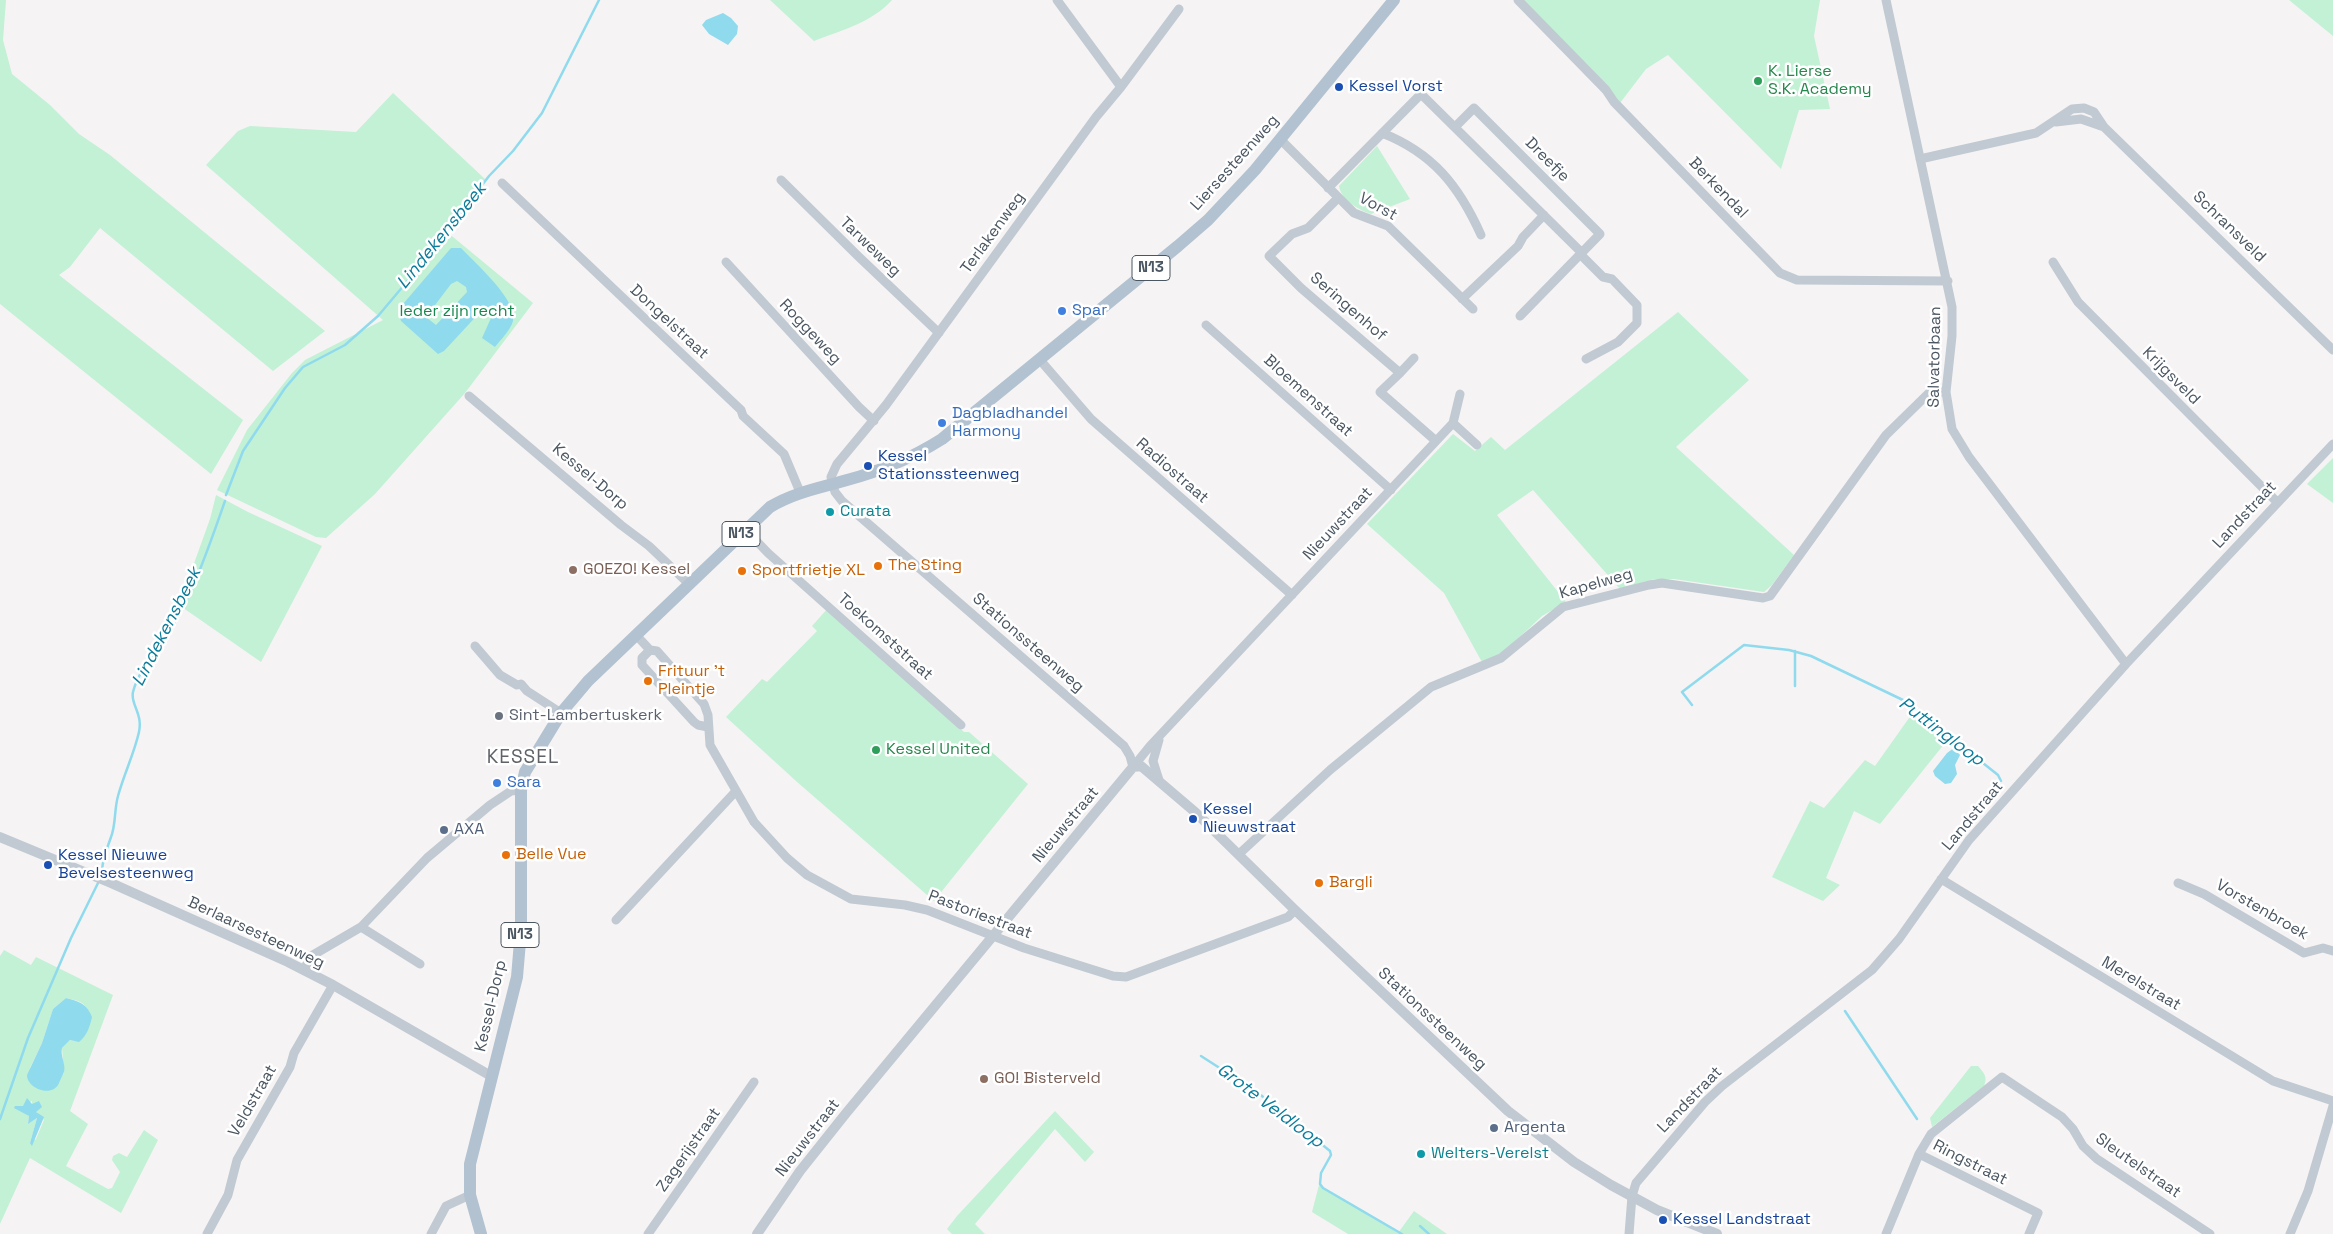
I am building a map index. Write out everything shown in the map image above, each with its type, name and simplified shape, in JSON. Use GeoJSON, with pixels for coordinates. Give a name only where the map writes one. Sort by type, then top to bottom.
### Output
{"type":"FeatureCollection","features":[{"type":"Feature","properties":{"kind":"main road","name":"Liersesteenweg"},"geometry":{"type":"LineString","coordinates":[[800,492],[890,466],[923,452],[942,439],[1040,360],[1208,220],[1255,170],[1394,0]]}},
{"type":"Feature","properties":{"kind":"main road","name":"Kessel-Dorp"},"geometry":{"type":"LineString","coordinates":[[470,1196],[470,1164],[518,966],[522,864],[521,790],[526,772],[561,713],[588,681],[770,506],[800,492]]}},
{"type":"Feature","properties":{"kind":"main road","name":"N13"},"geometry":{"type":"LineString","coordinates":[[470,1196],[481,1234]]}},
{"type":"Feature","properties":{"kind":"street"},"geometry":{"type":"LineString","coordinates":[[1057,0],[1121,87]]}},
{"type":"Feature","properties":{"kind":"street","name":"Berkendal"},"geometry":{"type":"LineString","coordinates":[[1518,0],[1780,273],[1797,280],[1948,282]]}},
{"type":"Feature","properties":{"kind":"street","name":"Salvatorbaan"},"geometry":{"type":"LineString","coordinates":[[1886,0],[1952,307],[1952,336],[1946,392],[1952,429],[1969,457],[2126,664]]}},
{"type":"Feature","properties":{"kind":"street","name":"Terlakenweg"},"geometry":{"type":"LineString","coordinates":[[832,484],[833,470],[874,421],[940,333],[1096,117],[1121,87],[1179,8]]}},
{"type":"Feature","properties":{"kind":"street"},"geometry":{"type":"LineString","coordinates":[[1328,188],[1421,94],[1581,252],[1583,257],[1603,277],[1612,280],[1637,305],[1637,323],[1618,342],[1586,359]]}},
{"type":"Feature","properties":{"kind":"street","name":"Dreefje"},"geometry":{"type":"LineString","coordinates":[[1455,127],[1474,108],[1600,234],[1520,316]]}},
{"type":"Feature","properties":{"kind":"street","name":"Schransveld"},"geometry":{"type":"LineString","coordinates":[[1920,158],[2036,132],[2072,109],[2084,108],[2094,112],[2104,127],[2333,350]]}},
{"type":"Feature","properties":{"kind":"street"},"geometry":{"type":"LineString","coordinates":[[1382,133],[1404,142],[1443,172],[1470,210],[1481,235]]}},
{"type":"Feature","properties":{"kind":"street","name":"Vorst"},"geometry":{"type":"LineString","coordinates":[[1280,140],[1354,213],[1388,226],[1473,309]]}},
{"type":"Feature","properties":{"kind":"street","name":"Tarweweg"},"geometry":{"type":"LineString","coordinates":[[781,180],[940,333]]}},
{"type":"Feature","properties":{"kind":"street","name":"Dongelstraat"},"geometry":{"type":"LineString","coordinates":[[502,184],[741,410],[743,416],[784,454],[800,492]]}},
{"type":"Feature","properties":{"kind":"street","name":"Seringenhof"},"geometry":{"type":"LineString","coordinates":[[1338,198],[1308,228],[1292,234],[1270,256],[1301,288],[1400,373]]}},
{"type":"Feature","properties":{"kind":"street"},"geometry":{"type":"LineString","coordinates":[[1462,299],[1518,246],[1523,237],[1544,215]]}},
{"type":"Feature","properties":{"kind":"street","name":"Roggeweg"},"geometry":{"type":"LineString","coordinates":[[726,262],[858,407],[874,421]]}},
{"type":"Feature","properties":{"kind":"street","name":"Krijgsveld"},"geometry":{"type":"LineString","coordinates":[[2053,262],[2078,302],[2277,502]]}},
{"type":"Feature","properties":{"kind":"street","name":"Bloemenstraat"},"geometry":{"type":"LineString","coordinates":[[1206,325],[1391,490]]}},
{"type":"Feature","properties":{"kind":"street"},"geometry":{"type":"LineString","coordinates":[[1414,358],[1380,392],[1436,441],[1453,422],[1460,394]]}},
{"type":"Feature","properties":{"kind":"street","name":"Radiostraat"},"geometry":{"type":"LineString","coordinates":[[1040,360],[1091,420],[1292,595]]}},
{"type":"Feature","properties":{"kind":"street","name":"Kapelweg"},"geometry":{"type":"LineString","coordinates":[[1239,854],[1330,770],[1421,695],[1442,681],[1479,669],[1501,658],[1562,607],[1662,583],[1763,598],[1770,596],[1886,436],[1930,392],[1946,392]]}},
{"type":"Feature","properties":{"kind":"street","name":"Kessel-Dorp"},"geometry":{"type":"LineString","coordinates":[[469,396],[620,525],[649,546],[689,584]]}},
{"type":"Feature","properties":{"kind":"street"},"geometry":{"type":"LineString","coordinates":[[1453,422],[1477,445]]}},
{"type":"Feature","properties":{"kind":"street","name":"Nieuwstraat"},"geometry":{"type":"LineString","coordinates":[[757,1234],[823,1142],[1133,767],[1436,441]]}},
{"type":"Feature","properties":{"kind":"street","name":"Landstraat"},"geometry":{"type":"LineString","coordinates":[[1632,1196],[1636,1183],[1645,1171],[1699,1108],[1722,1086],[1872,970],[1894,946],[1969,840],[2126,664],[2333,444]]}},
{"type":"Feature","properties":{"kind":"street","name":"Stationssteenweg"},"geometry":{"type":"LineString","coordinates":[[832,484],[842,501],[1124,746],[1130,756],[1133,767],[1141,766],[1159,780],[1508,1111],[1574,1162],[1657,1210],[1717,1234]]}},
{"type":"Feature","properties":{"kind":"street","name":"Toekomststraat"},"geometry":{"type":"LineString","coordinates":[[746,529],[768,553],[961,725]]}},
{"type":"Feature","properties":{"kind":"street"},"geometry":{"type":"LineString","coordinates":[[636,635],[650,650],[657,651],[704,704],[708,715],[708,727],[694,722],[642,665],[642,658],[650,650]]}},
{"type":"Feature","properties":{"kind":"street"},"geometry":{"type":"LineString","coordinates":[[475,646],[500,675],[517,685],[521,684],[527,691],[561,713]]}},
{"type":"Feature","properties":{"kind":"street","name":"Pastoriestraat"},"geometry":{"type":"LineString","coordinates":[[708,727],[710,744],[754,822],[807,875],[854,900],[905,905],[927,910],[993,937],[1113,976],[1126,977],[1288,918],[1295,910]]}},
{"type":"Feature","properties":{"kind":"street"},"geometry":{"type":"LineString","coordinates":[[1159,780],[1153,761],[1160,737]]}},
{"type":"Feature","properties":{"kind":"street"},"geometry":{"type":"LineString","coordinates":[[304,970],[313,954],[361,927],[427,858],[448,840],[506,794],[521,790]]}},
{"type":"Feature","properties":{"kind":"street"},"geometry":{"type":"LineString","coordinates":[[616,920],[736,791]]}},
{"type":"Feature","properties":{"kind":"street","name":"Berlaarsesteenweg"},"geometry":{"type":"LineString","coordinates":[[0,837],[110,883],[304,970],[491,1076]]}},
{"type":"Feature","properties":{"kind":"street","name":"Merelstraat"},"geometry":{"type":"LineString","coordinates":[[1941,879],[2273,1081],[2333,1102]]}},
{"type":"Feature","properties":{"kind":"street","name":"Vorstenbroek"},"geometry":{"type":"LineString","coordinates":[[2178,883],[2204,894],[2304,953],[2323,948],[2333,952]]}},
{"type":"Feature","properties":{"kind":"street"},"geometry":{"type":"LineString","coordinates":[[361,927],[420,964]]}},
{"type":"Feature","properties":{"kind":"street","name":"Veldstraat"},"geometry":{"type":"LineString","coordinates":[[207,1234],[228,1195],[237,1160],[290,1067],[294,1053],[333,985]]}},
{"type":"Feature","properties":{"kind":"street","name":"Sleutelstraat"},"geometry":{"type":"LineString","coordinates":[[1919,1154],[1931,1134],[2002,1077],[2062,1117],[2074,1129],[2083,1146],[2097,1159],[2210,1234]]}},
{"type":"Feature","properties":{"kind":"street","name":"Zagerijstraat"},"geometry":{"type":"LineString","coordinates":[[648,1234],[754,1082]]}},
{"type":"Feature","properties":{"kind":"street"},"geometry":{"type":"LineString","coordinates":[[2290,1234],[2308,1191],[2333,1106]]}},
{"type":"Feature","properties":{"kind":"street","name":"Ringstraat"},"geometry":{"type":"LineString","coordinates":[[1886,1234],[1919,1154],[2038,1213],[2029,1234]]}},
{"type":"Feature","properties":{"kind":"street"},"geometry":{"type":"LineString","coordinates":[[431,1234],[446,1206],[470,1196]]}},
{"type":"Feature","properties":{"kind":"street"},"geometry":{"type":"LineString","coordinates":[[1629,1234],[1632,1196]]}},
{"type":"Feature","properties":{"kind":"green space"},"geometry":{"type":"Polygon","coordinates":[[[0,0],[6,0],[3,40],[12,74],[50,105],[79,134],[110,155],[325,331],[273,371],[100,228],[70,267],[59,275],[243,420],[211,474],[0,304],[0,0]]]}},
{"type":"Feature","properties":{"kind":"green space"},"geometry":{"type":"Polygon","coordinates":[[[770,0],[892,0],[875,15],[814,41],[770,0]]]}},
{"type":"Feature","properties":{"kind":"green space","name":"K. Lierse S.K. Academy"},"geometry":{"type":"Polygon","coordinates":[[[1522,0],[1820,0],[1814,36],[1830,109],[1799,110],[1781,169],[1668,55],[1646,69],[1620,103],[1522,0]]]}},
{"type":"Feature","properties":{"kind":"green space"},"geometry":{"type":"Polygon","coordinates":[[[2289,0],[2333,0],[2333,36],[2289,0]]]}},
{"type":"Feature","properties":{"kind":"green space","name":"Ieder zijn recht"},"geometry":{"type":"Polygon","coordinates":[[[393,93],[485,179],[447,232],[533,303],[465,393],[375,494],[326,538],[316,537],[217,490],[247,430],[292,373],[305,360],[383,320],[206,165],[238,131],[250,126],[356,132],[393,93]]]}},
{"type":"Feature","properties":{"kind":"green space"},"geometry":{"type":"Polygon","coordinates":[[[1377,146],[1410,199],[1371,214],[1361,210],[1347,200],[1340,191],[1339,186],[1377,146]]]}},
{"type":"Feature","properties":{"kind":"green space"},"geometry":{"type":"Polygon","coordinates":[[[1678,312],[1749,380],[1676,447],[1794,555],[1772,585],[1764,592],[1674,579],[1654,579],[1620,589],[1533,490],[1497,515],[1566,602],[1542,616],[1507,649],[1483,664],[1444,593],[1367,524],[1453,434],[1475,451],[1491,437],[1505,450],[1678,312]]]}},
{"type":"Feature","properties":{"kind":"green space"},"geometry":{"type":"Polygon","coordinates":[[[2333,458],[2333,503],[2307,484],[2333,458]]]}},
{"type":"Feature","properties":{"kind":"green space"},"geometry":{"type":"Polygon","coordinates":[[[216,495],[322,546],[261,662],[179,605],[210,519],[216,495]]]}},
{"type":"Feature","properties":{"kind":"green space","name":"Kessel United"},"geometry":{"type":"Polygon","coordinates":[[[828,608],[964,732],[969,732],[1028,784],[934,901],[796,781],[726,717],[762,679],[767,682],[817,631],[812,626],[828,608]]]}},
{"type":"Feature","properties":{"kind":"green space"},"geometry":{"type":"Polygon","coordinates":[[[1914,711],[1949,738],[1880,824],[1854,811],[1826,878],[1840,885],[1823,901],[1772,877],[1810,801],[1824,808],[1865,760],[1875,766],[1914,711]]]}},
{"type":"Feature","properties":{"kind":"green space"},"geometry":{"type":"Polygon","coordinates":[[[4,950],[31,965],[36,957],[113,995],[70,1111],[88,1124],[66,1166],[108,1189],[112,1188],[120,1172],[112,1160],[113,1156],[119,1153],[127,1157],[144,1130],[158,1140],[121,1213],[30,1158],[0,1224],[0,956],[4,950]],[[66,998],[53,1009],[42,1043],[30,1068],[60,1079],[64,1073],[62,1048],[70,1040],[75,1041],[87,1010],[82,1003],[66,998]],[[32,1101],[23,1106],[17,1106],[29,1116],[28,1124],[37,1118],[30,1143],[36,1139],[44,1120],[36,1112],[39,1104],[32,1104],[32,1101]]]}},
{"type":"Feature","properties":{"kind":"green space"},"geometry":{"type":"Polygon","coordinates":[[[1971,1066],[1978,1066],[1984,1073],[1986,1080],[1984,1086],[1932,1127],[1930,1118],[1971,1066]]]}},
{"type":"Feature","properties":{"kind":"green space"},"geometry":{"type":"Polygon","coordinates":[[[1055,1111],[1094,1152],[1085,1162],[1055,1129],[975,1224],[985,1234],[952,1234],[947,1229],[957,1216],[1055,1111]]]}},
{"type":"Feature","properties":{"kind":"green space"},"geometry":{"type":"Polygon","coordinates":[[[1319,1185],[1398,1233],[1414,1211],[1447,1234],[1348,1234],[1312,1212],[1319,1185]]]}},
{"type":"Feature","properties":{"kind":"water"},"geometry":{"type":"Polygon","coordinates":[[[723,13],[738,26],[737,34],[728,45],[709,34],[702,25],[706,20],[723,13]]]}},
{"type":"Feature","properties":{"kind":"water"},"geometry":{"type":"Polygon","coordinates":[[[451,248],[461,248],[485,272],[502,293],[513,312],[513,321],[508,332],[495,347],[482,338],[491,318],[491,312],[487,308],[483,309],[444,351],[438,354],[401,321],[399,315],[403,304],[451,248]],[[457,281],[451,284],[426,317],[436,325],[467,292],[466,287],[457,281]]]}},
{"type":"Feature","properties":{"kind":"water"},"geometry":{"type":"Polygon","coordinates":[[[1954,748],[1960,755],[1955,765],[1957,774],[1951,783],[1945,784],[1935,776],[1933,771],[1947,753],[1954,748]]]}},
{"type":"Feature","properties":{"kind":"water"},"geometry":{"type":"Polygon","coordinates":[[[66,998],[85,1006],[92,1017],[82,1040],[79,1042],[70,1040],[62,1048],[64,1072],[56,1088],[46,1091],[41,1090],[31,1084],[27,1075],[42,1043],[53,1009],[66,998]]]}},
{"type":"Feature","properties":{"kind":"water"},"geometry":{"type":"Polygon","coordinates":[[[27,1098],[32,1104],[39,1101],[42,1107],[36,1112],[44,1117],[32,1146],[30,1143],[37,1118],[28,1124],[29,1116],[14,1108],[15,1106],[23,1106],[27,1098]]]}},
{"type":"Feature","properties":{"kind":"waterway","name":"Lindekensbeek"},"geometry":{"type":"LineString","coordinates":[[226,495],[243,451],[285,388],[303,367],[345,345],[378,316],[421,265],[489,176],[513,151],[542,113],[599,0]]}},
{"type":"Feature","properties":{"kind":"waterway","name":"Lindekensbeek"},"geometry":{"type":"LineString","coordinates":[[102,870],[104,857],[114,828],[118,796],[139,732],[140,725],[133,701],[133,692],[145,666],[172,627],[188,597],[225,501]]}},
{"type":"Feature","properties":{"kind":"waterway","name":"Puttingloop"},"geometry":{"type":"LineString","coordinates":[[1692,705],[1682,692],[1744,645],[1789,650],[1811,656],[1905,701],[1998,775],[2001,781]]}},
{"type":"Feature","properties":{"kind":"waterway"},"geometry":{"type":"LineString","coordinates":[[1795,651],[1795,686]]}},
{"type":"Feature","properties":{"kind":"waterway","name":"Lindekensbeek"},"geometry":{"type":"LineString","coordinates":[[0,1119],[28,1038],[71,938],[99,881]]}},
{"type":"Feature","properties":{"kind":"waterway","name":"Puttingloop"},"geometry":{"type":"LineString","coordinates":[[1845,1011],[1917,1119]]}},
{"type":"Feature","properties":{"kind":"waterway","name":"Grote Veldloop"},"geometry":{"type":"LineString","coordinates":[[1201,1056],[1257,1092],[1330,1151],[1331,1155],[1321,1173],[1320,1184],[1323,1188],[1402,1234]]}},
{"type":"Feature","properties":{"kind":"waterway"},"geometry":{"type":"LineString","coordinates":[[1420,1226],[1429,1234]]}},
{"type":"Feature","properties":{"kind":"place","name":"K. Lierse S.K. Academy"},"geometry":{"type":"Point","coordinates":[1758,81]}},
{"type":"Feature","properties":{"kind":"place","name":"Kessel Vorst"},"geometry":{"type":"Point","coordinates":[1339,87]}},
{"type":"Feature","properties":{"kind":"place","name":"Spar"},"geometry":{"type":"Point","coordinates":[1062,311]}},
{"type":"Feature","properties":{"kind":"place","name":"Dagbladhandel Harmony"},"geometry":{"type":"Point","coordinates":[942,423]}},
{"type":"Feature","properties":{"kind":"place","name":"Kessel Stationssteenweg"},"geometry":{"type":"Point","coordinates":[868,466]}},
{"type":"Feature","properties":{"kind":"place","name":"Curata"},"geometry":{"type":"Point","coordinates":[830,512]}},
{"type":"Feature","properties":{"kind":"place","name":"The Sting"},"geometry":{"type":"Point","coordinates":[878,566]}},
{"type":"Feature","properties":{"kind":"place","name":"GOEZO! Kessel"},"geometry":{"type":"Point","coordinates":[573,570]}},
{"type":"Feature","properties":{"kind":"place","name":"Sportfrietje XL"},"geometry":{"type":"Point","coordinates":[742,571]}},
{"type":"Feature","properties":{"kind":"place","name":"Frituur 't Pleintje"},"geometry":{"type":"Point","coordinates":[648,681]}},
{"type":"Feature","properties":{"kind":"place","name":"Sint-Lambertuskerk"},"geometry":{"type":"Point","coordinates":[499,716]}},
{"type":"Feature","properties":{"kind":"place","name":"Kessel United"},"geometry":{"type":"Point","coordinates":[876,750]}},
{"type":"Feature","properties":{"kind":"place","name":"Sara"},"geometry":{"type":"Point","coordinates":[497,783]}},
{"type":"Feature","properties":{"kind":"place","name":"Kessel Nieuwstraat"},"geometry":{"type":"Point","coordinates":[1193,819]}},
{"type":"Feature","properties":{"kind":"place","name":"AXA"},"geometry":{"type":"Point","coordinates":[444,830]}},
{"type":"Feature","properties":{"kind":"place","name":"Belle Vue"},"geometry":{"type":"Point","coordinates":[506,855]}},
{"type":"Feature","properties":{"kind":"place","name":"Kessel Nieuwe Bevelsesteenweg"},"geometry":{"type":"Point","coordinates":[48,865]}},
{"type":"Feature","properties":{"kind":"place","name":"Bargli"},"geometry":{"type":"Point","coordinates":[1319,883]}},
{"type":"Feature","properties":{"kind":"place","name":"GO! Bisterveld"},"geometry":{"type":"Point","coordinates":[984,1079]}},
{"type":"Feature","properties":{"kind":"place","name":"Argenta"},"geometry":{"type":"Point","coordinates":[1494,1128]}},
{"type":"Feature","properties":{"kind":"place","name":"Welters-Verelst"},"geometry":{"type":"Point","coordinates":[1421,1154]}},
{"type":"Feature","properties":{"kind":"place","name":"Kessel Landstraat"},"geometry":{"type":"Point","coordinates":[1663,1220]}},
{"type":"Feature","properties":{"kind":"district","name":"KESSEL"},"geometry":{"type":"Point","coordinates":[523,758]}}]}
